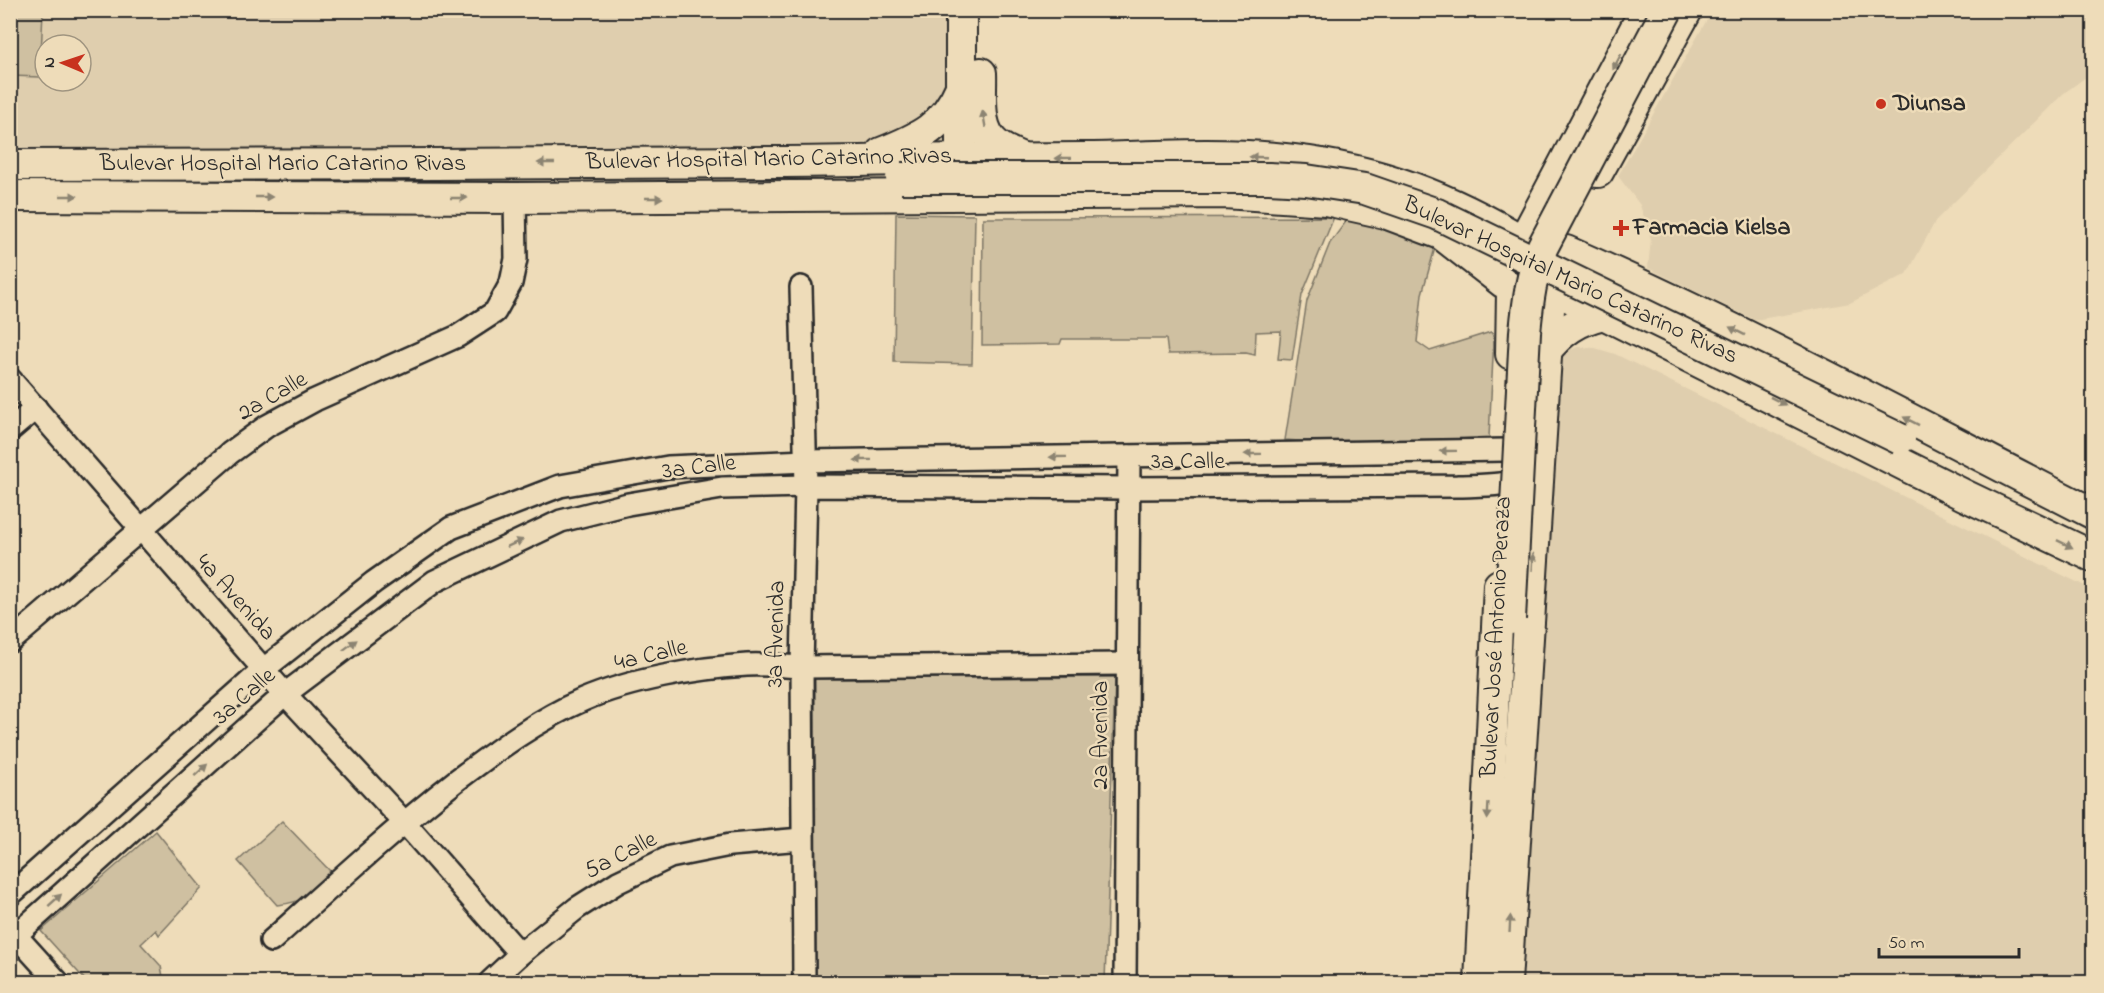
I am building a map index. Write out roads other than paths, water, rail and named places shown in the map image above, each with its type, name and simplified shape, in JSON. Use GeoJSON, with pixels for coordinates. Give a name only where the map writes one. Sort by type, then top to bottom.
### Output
{"type":"FeatureCollection","features":[{"type":"Feature","properties":{"kind":"main road"},"geometry":{"type":"LineString","coordinates":[[961,10],[961,158],[977,195]]}},
{"type":"Feature","properties":{"kind":"main road"},"geometry":{"type":"LineString","coordinates":[[981,10],[982,111],[985,129],[997,145],[1022,158]]}},
{"type":"Feature","properties":{"kind":"main road"},"geometry":{"type":"LineString","coordinates":[[1521,232],[1645,10]]}},
{"type":"Feature","properties":{"kind":"main road"},"geometry":{"type":"LineString","coordinates":[[1493,716],[1508,678],[1525,332],[1533,269],[1667,10]]}},
{"type":"Feature","properties":{"kind":"main road"},"geometry":{"type":"LineString","coordinates":[[1564,246],[1688,10]]}},
{"type":"Feature","properties":{"kind":"main road"},"geometry":{"type":"LineString","coordinates":[[864,160],[914,140],[932,128],[946,115],[961,87]]}},
{"type":"Feature","properties":{"kind":"main road","name":"Bulevar Hospital Mario Catarino Rivas"},"geometry":{"type":"LineString","coordinates":[[10,165],[773,162],[1221,156],[1274,158],[1329,165],[1383,177],[1428,192],[1521,232]]}},
{"type":"Feature","properties":{"kind":"main road"},"geometry":{"type":"LineString","coordinates":[[773,162],[822,179]]}},
{"type":"Feature","properties":{"kind":"main road","name":"Bulevar Hospital Mario Catarino Rivas"},"geometry":{"type":"LineString","coordinates":[[822,179],[1269,178],[1306,180],[1365,189],[1437,213],[1913,445]]}},
{"type":"Feature","properties":{"kind":"main road"},"geometry":{"type":"LineString","coordinates":[[773,196],[822,179]]}},
{"type":"Feature","properties":{"kind":"main road","name":"Bulevar Hospital Mario Catarino Rivas"},"geometry":{"type":"LineString","coordinates":[[10,196],[515,198],[1224,193],[1326,200],[1385,213],[1441,234],[1508,287]]}},
{"type":"Feature","properties":{"kind":"main road"},"geometry":{"type":"LineString","coordinates":[[1541,229],[1552,233],[1564,246],[1569,261],[1568,272],[1553,292],[1541,298],[1531,298],[1508,287],[1500,273],[1498,263],[1505,243],[1521,232],[1541,229]]}},
{"type":"Feature","properties":{"kind":"main road","name":"Bulevar Hospital Mario Catarino Rivas"},"geometry":{"type":"LineString","coordinates":[[1564,246],[1715,320],[2094,514]]}},
{"type":"Feature","properties":{"kind":"main road","name":"Bulevar José Antonio Peraza"},"geometry":{"type":"LineString","coordinates":[[1480,982],[1510,383],[1508,287]]}},
{"type":"Feature","properties":{"kind":"main road","name":"Bulevar Hospital Mario Catarino Rivas"},"geometry":{"type":"LineString","coordinates":[[1553,292],[1604,314],[2094,557]]}},
{"type":"Feature","properties":{"kind":"main road","name":"Bulevar José Antonio Peraza"},"geometry":{"type":"LineString","coordinates":[[1506,982],[1545,352],[1553,292]]}},
{"type":"Feature","properties":{"kind":"main road"},"geometry":{"type":"LineString","coordinates":[[1545,352],[1571,326],[1604,314]]}},
{"type":"Feature","properties":{"kind":"main road"},"geometry":{"type":"LineString","coordinates":[[1913,445],[2029,481]]}},
{"type":"Feature","properties":{"kind":"main road"},"geometry":{"type":"LineString","coordinates":[[1913,445],[2020,522]]}},
{"type":"Feature","properties":{"kind":"main road"},"geometry":{"type":"LineString","coordinates":[[1508,678],[1522,717]]}},
{"type":"Feature","properties":{"kind":"street","name":"2a Calle"},"geometry":{"type":"LineString","coordinates":[[11,641],[230,453],[267,426],[315,400],[458,336],[495,312],[511,283],[516,259],[515,198]]}},
{"type":"Feature","properties":{"kind":"street","name":"3a Avenida"},"geometry":{"type":"LineString","coordinates":[[801,287],[806,461],[802,667],[804,982]]}},
{"type":"Feature","properties":{"kind":"street","name":"4a Avenida"},"geometry":{"type":"LineString","coordinates":[[10,380],[285,694],[404,822],[520,954]]}},
{"type":"Feature","properties":{"kind":"street"},"geometry":{"type":"LineString","coordinates":[[10,430],[36,408]]}},
{"type":"Feature","properties":{"kind":"street","name":"3a Calle"},"geometry":{"type":"LineString","coordinates":[[10,895],[264,669],[374,582],[451,528],[560,486],[668,467],[806,461],[1506,450]]}},
{"type":"Feature","properties":{"kind":"street","name":"2a Avenida"},"geometry":{"type":"LineString","coordinates":[[1125,982],[1129,456]]}},
{"type":"Feature","properties":{"kind":"street","name":"3a Calle"},"geometry":{"type":"LineString","coordinates":[[12,934],[285,694],[435,581],[561,521],[628,504],[722,488],[1457,486],[1521,480],[1538,470]]}},
{"type":"Feature","properties":{"kind":"street","name":"4a Calle"},"geometry":{"type":"LineString","coordinates":[[271,941],[404,822],[499,748],[533,725],[584,699],[633,684],[689,671],[749,665],[802,667],[1127,664]]}},
{"type":"Feature","properties":{"kind":"street","name":"5a Calle"},"geometry":{"type":"LineString","coordinates":[[490,982],[520,954],[585,903],[618,882],[670,857],[730,845],[802,839]]}},
{"type":"Feature","properties":{"kind":"street"},"geometry":{"type":"LineString","coordinates":[[1483,919],[1486,982]]}},
{"type":"Feature","properties":{"kind":"street"},"geometry":{"type":"LineString","coordinates":[[12,934],[58,982]]}},
{"type":"Feature","properties":{"kind":"place","name":"Diunsa"},"geometry":{"type":"Point","coordinates":[1881,104]}},
{"type":"Feature","properties":{"kind":"place","name":"Farmacia Kielsa"},"geometry":{"type":"Point","coordinates":[1621,228]}}]}
